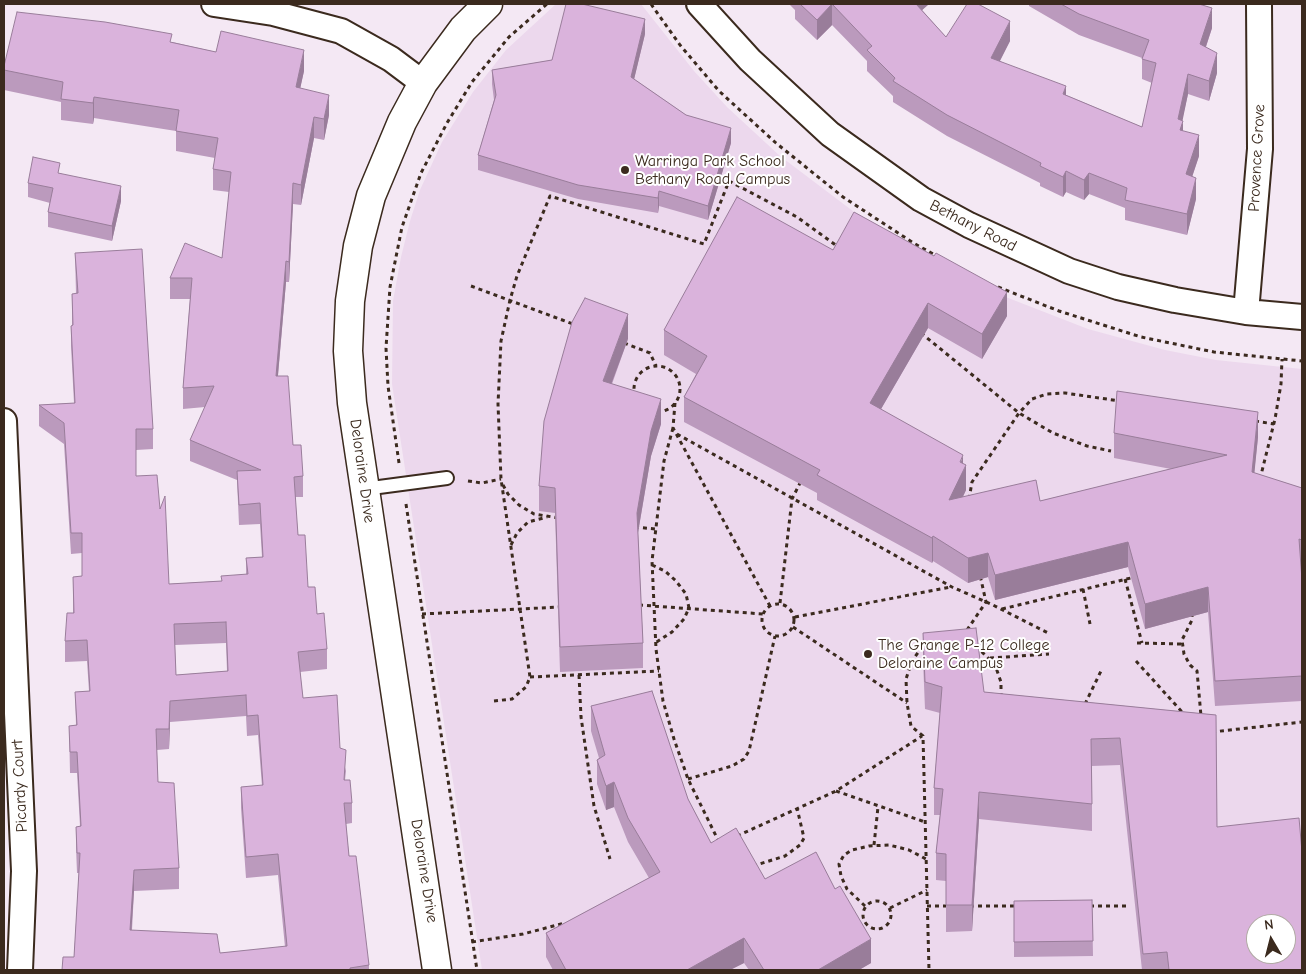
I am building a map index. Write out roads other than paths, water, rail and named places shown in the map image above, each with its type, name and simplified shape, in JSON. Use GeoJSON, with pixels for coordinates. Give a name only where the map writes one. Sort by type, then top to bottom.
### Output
{"type":"FeatureCollection","features":[{"type":"Feature","properties":{"kind":"street"},"geometry":{"type":"LineString","coordinates":[[214,4],[273,13],[341,31],[391,59],[423,83]]}},
{"type":"Feature","properties":{"kind":"street","name":"Deloraine Drive"},"geometry":{"type":"LineString","coordinates":[[437,970],[352,403],[348,351],[350,301],[358,246],[371,196],[402,122],[423,83],[463,29],[488,4]]}},
{"type":"Feature","properties":{"kind":"street","name":"Provence Grove"},"geometry":{"type":"LineString","coordinates":[[1246,312],[1260,149],[1259,4]]}},
{"type":"Feature","properties":{"kind":"street","name":"Bethany Road"},"geometry":{"type":"LineString","coordinates":[[703,6],[750,60],[830,134],[921,198],[961,221],[1020,250],[1069,271],[1118,286],[1175,300],[1246,312],[1302,317]]}},
{"type":"Feature","properties":{"kind":"street","name":"Picardy Court"},"geometry":{"type":"LineString","coordinates":[[4,421],[24,871],[20,970]]}},
{"type":"Feature","properties":{"kind":"lane"},"geometry":{"type":"LineString","coordinates":[[364,489],[446,478]]}},
{"type":"Feature","properties":{"kind":"place","name":"Warringa Park School Bethany Road Campus"},"geometry":{"type":"Point","coordinates":[625,170]}},
{"type":"Feature","properties":{"kind":"place","name":"The Grange P-12 College Deloraine Campus"},"geometry":{"type":"Point","coordinates":[868,654]}}]}
